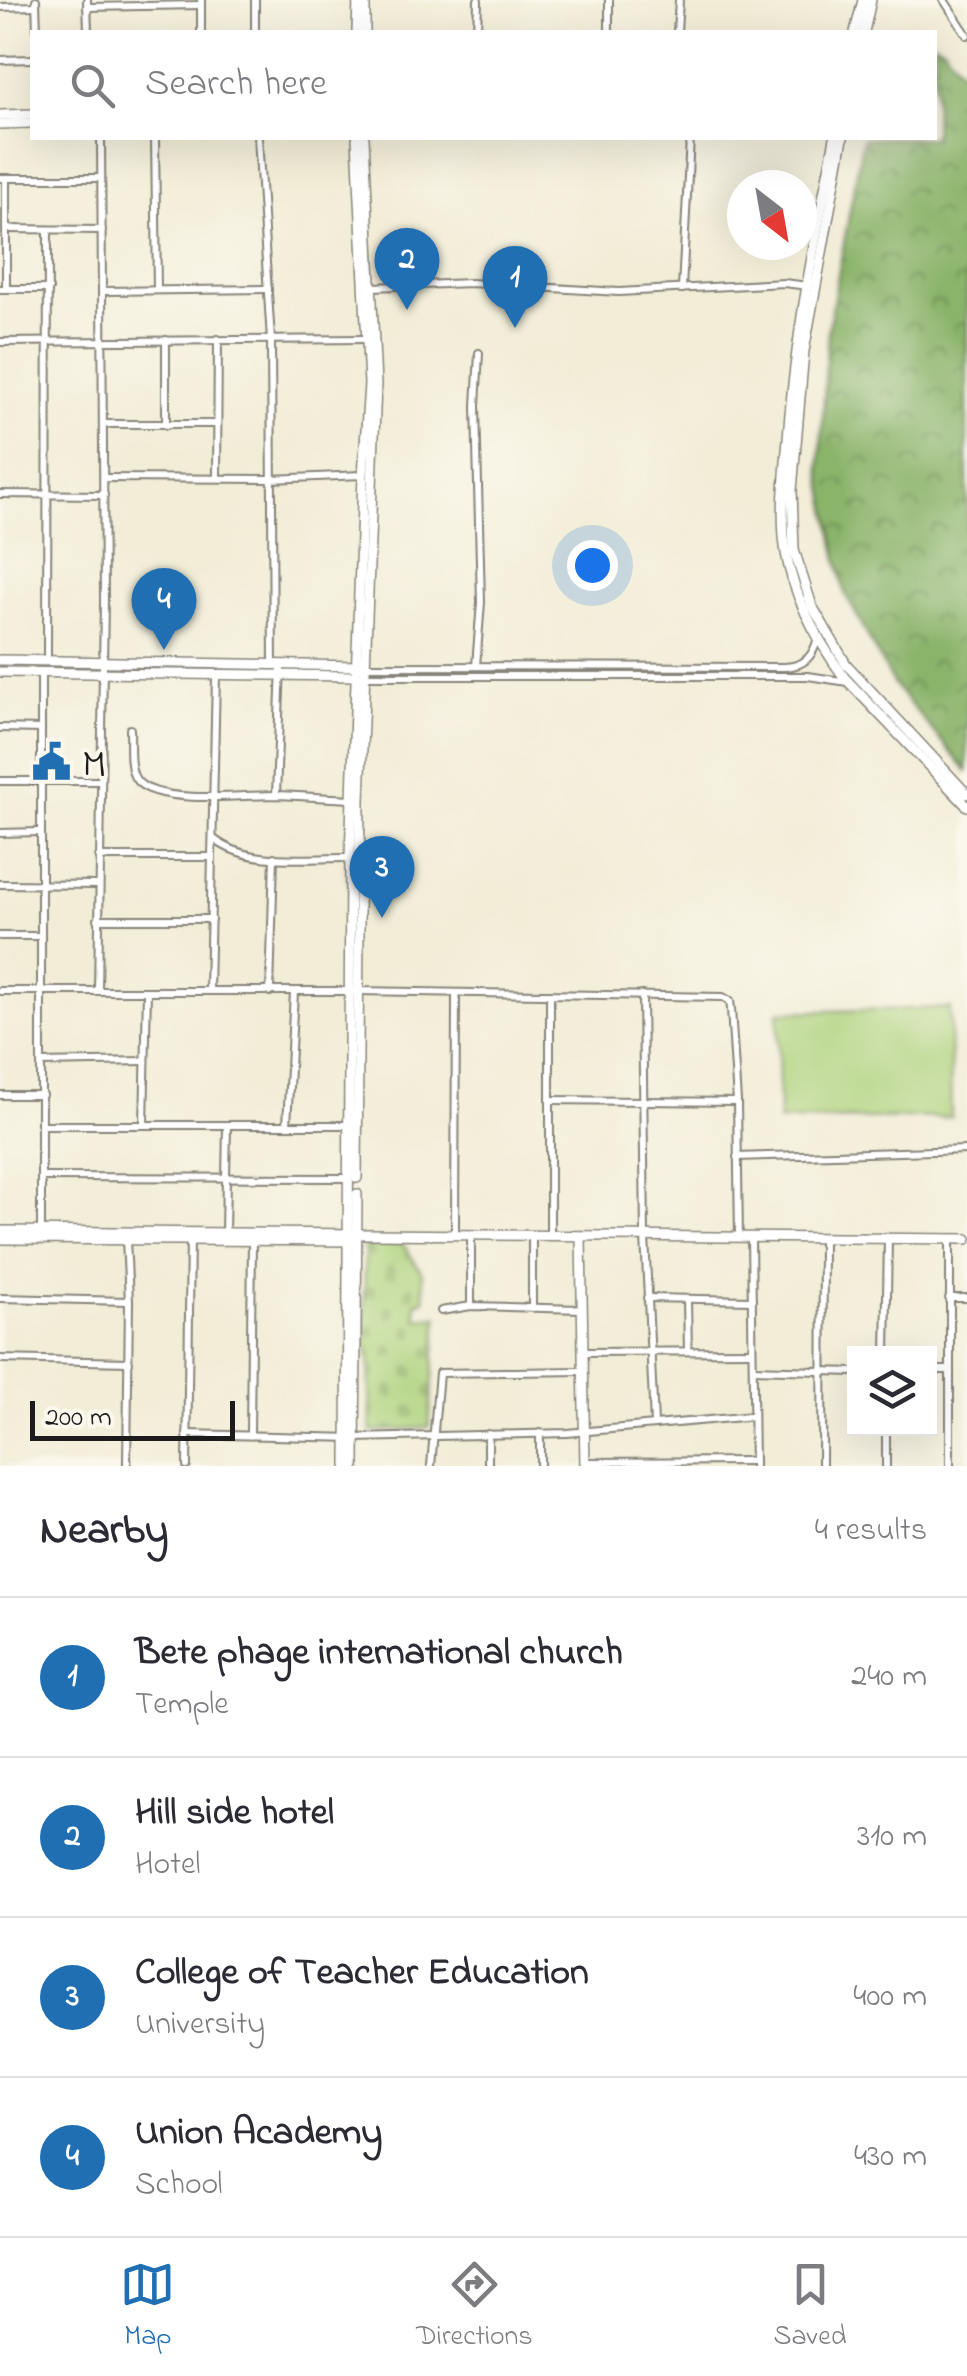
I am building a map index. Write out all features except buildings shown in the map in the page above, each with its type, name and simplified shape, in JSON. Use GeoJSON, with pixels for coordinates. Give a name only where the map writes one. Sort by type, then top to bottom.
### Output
{"type":"FeatureCollection","features":[{"type":"Feature","properties":{"kind":"street"},"geometry":{"type":"LineString","coordinates":[[255,0],[256,30]]}},
{"type":"Feature","properties":{"kind":"street"},"geometry":{"type":"LineString","coordinates":[[361,30],[362,0]]}},
{"type":"Feature","properties":{"kind":"street"},"geometry":{"type":"LineString","coordinates":[[477,30],[478,0]]}},
{"type":"Feature","properties":{"kind":"street"},"geometry":{"type":"LineString","coordinates":[[609,30],[610,0]]}},
{"type":"Feature","properties":{"kind":"street"},"geometry":{"type":"LineString","coordinates":[[677,30],[679,0]]}},
{"type":"Feature","properties":{"kind":"street"},"geometry":{"type":"LineString","coordinates":[[856,30],[863,0]]}},
{"type":"Feature","properties":{"kind":"street"},"geometry":{"type":"LineString","coordinates":[[864,30],[871,0]]}},
{"type":"Feature","properties":{"kind":"street"},"geometry":{"type":"LineString","coordinates":[[944,0],[967,35]]}},
{"type":"Feature","properties":{"kind":"street"},"geometry":{"type":"LineString","coordinates":[[0,7],[36,3],[37,30]]}},
{"type":"Feature","properties":{"kind":"street"},"geometry":{"type":"LineString","coordinates":[[88,30],[87,4],[201,3],[200,30]]}},
{"type":"Feature","properties":{"kind":"street"},"geometry":{"type":"LineString","coordinates":[[0,60],[30,59]]}},
{"type":"Feature","properties":{"kind":"street"},"geometry":{"type":"LineString","coordinates":[[0,115],[30,114]]}},
{"type":"Feature","properties":{"kind":"street"},"geometry":{"type":"LineString","coordinates":[[0,124],[30,124]]}},
{"type":"Feature","properties":{"kind":"street"},"geometry":{"type":"LineString","coordinates":[[98,990],[104,495],[101,140]]}},
{"type":"Feature","properties":{"kind":"street"},"geometry":{"type":"LineString","coordinates":[[155,140],[156,289]]}},
{"type":"Feature","properties":{"kind":"street"},"geometry":{"type":"LineString","coordinates":[[258,140],[271,340],[276,795]]}},
{"type":"Feature","properties":{"kind":"street"},"geometry":{"type":"LineString","coordinates":[[360,140],[376,384],[367,475]]}},
{"type":"Feature","properties":{"kind":"street"},"geometry":{"type":"LineString","coordinates":[[351,1466],[356,1237],[354,858],[369,384],[360,140]]}},
{"type":"Feature","properties":{"kind":"street"},"geometry":{"type":"LineString","coordinates":[[682,288],[690,140]]}},
{"type":"Feature","properties":{"kind":"street"},"geometry":{"type":"LineString","coordinates":[[834,140],[796,385],[784,530],[792,575],[818,637],[850,683],[967,806]]}},
{"type":"Feature","properties":{"kind":"street"},"geometry":{"type":"LineString","coordinates":[[811,287],[843,140]]}},
{"type":"Feature","properties":{"kind":"street"},"geometry":{"type":"LineString","coordinates":[[49,289],[3,289],[7,229],[3,178],[101,178]]}},
{"type":"Feature","properties":{"kind":"street"},"geometry":{"type":"LineString","coordinates":[[7,229],[102,230]]}},
{"type":"Feature","properties":{"kind":"street"},"geometry":{"type":"LineString","coordinates":[[47,662],[48,230]]}},
{"type":"Feature","properties":{"kind":"street"},"geometry":{"type":"LineString","coordinates":[[370,287],[470,283],[578,291],[784,283],[811,287]]}},
{"type":"Feature","properties":{"kind":"street"},"geometry":{"type":"LineString","coordinates":[[104,290],[268,289]]}},
{"type":"Feature","properties":{"kind":"street"},"geometry":{"type":"LineString","coordinates":[[217,478],[218,339]]}},
{"type":"Feature","properties":{"kind":"street"},"geometry":{"type":"LineString","coordinates":[[0,342],[366,339]]}},
{"type":"Feature","properties":{"kind":"street"},"geometry":{"type":"LineString","coordinates":[[166,340],[166,424]]}},
{"type":"Feature","properties":{"kind":"street"},"geometry":{"type":"LineString","coordinates":[[476,666],[481,602],[476,406],[479,354]]}},
{"type":"Feature","properties":{"kind":"street"},"geometry":{"type":"LineString","coordinates":[[796,385],[794,550],[812,606],[846,664],[967,794]]}},
{"type":"Feature","properties":{"kind":"street"},"geometry":{"type":"LineString","coordinates":[[103,424],[217,424]]}},
{"type":"Feature","properties":{"kind":"street"},"geometry":{"type":"LineString","coordinates":[[104,478],[367,475]]}},
{"type":"Feature","properties":{"kind":"street"},"geometry":{"type":"LineString","coordinates":[[0,494],[104,495]]}},
{"type":"Feature","properties":{"kind":"street"},"geometry":{"type":"LineString","coordinates":[[0,672],[277,677],[476,666],[749,667],[802,664],[813,654],[818,637]]}},
{"type":"Feature","properties":{"kind":"street"},"geometry":{"type":"LineString","coordinates":[[0,660],[277,664],[360,671],[823,676],[850,683]]}},
{"type":"Feature","properties":{"kind":"street"},"geometry":{"type":"LineString","coordinates":[[749,667],[752,676]]}},
{"type":"Feature","properties":{"kind":"street"},"geometry":{"type":"LineString","coordinates":[[40,1232],[41,674]]}},
{"type":"Feature","properties":{"kind":"street"},"geometry":{"type":"LineString","coordinates":[[209,991],[216,676]]}},
{"type":"Feature","properties":{"kind":"street"},"geometry":{"type":"LineString","coordinates":[[0,728],[41,729]]}},
{"type":"Feature","properties":{"kind":"street"},"geometry":{"type":"LineString","coordinates":[[130,729],[132,765],[139,783],[185,796],[356,799]]}},
{"type":"Feature","properties":{"kind":"street"},"geometry":{"type":"LineString","coordinates":[[0,781],[99,781]]}},
{"type":"Feature","properties":{"kind":"street"},"geometry":{"type":"LineString","coordinates":[[0,833],[40,832]]}},
{"type":"Feature","properties":{"kind":"street"},"geometry":{"type":"LineString","coordinates":[[213,839],[238,852],[274,858],[354,858]]}},
{"type":"Feature","properties":{"kind":"street"},"geometry":{"type":"LineString","coordinates":[[99,857],[212,857]]}},
{"type":"Feature","properties":{"kind":"street"},"geometry":{"type":"LineString","coordinates":[[270,992],[274,858]]}},
{"type":"Feature","properties":{"kind":"street"},"geometry":{"type":"LineString","coordinates":[[0,884],[99,885]]}},
{"type":"Feature","properties":{"kind":"street"},"geometry":{"type":"LineString","coordinates":[[98,919],[211,919]]}},
{"type":"Feature","properties":{"kind":"street"},"geometry":{"type":"LineString","coordinates":[[0,936],[40,936]]}},
{"type":"Feature","properties":{"kind":"street"},"geometry":{"type":"LineString","coordinates":[[0,991],[642,994],[723,997],[730,1001],[737,1102],[736,1157],[752,1300],[754,1464],[585,1464],[581,1237]]}},
{"type":"Feature","properties":{"kind":"street"},"geometry":{"type":"LineString","coordinates":[[144,1125],[147,991]]}},
{"type":"Feature","properties":{"kind":"street"},"geometry":{"type":"LineString","coordinates":[[354,991],[350,1125],[356,1237]]}},
{"type":"Feature","properties":{"kind":"street"},"geometry":{"type":"LineString","coordinates":[[287,1125],[294,992]]}},
{"type":"Feature","properties":{"kind":"street"},"geometry":{"type":"LineString","coordinates":[[455,1234],[456,993]]}},
{"type":"Feature","properties":{"kind":"street"},"geometry":{"type":"LineString","coordinates":[[550,994],[550,1236]]}},
{"type":"Feature","properties":{"kind":"street"},"geometry":{"type":"LineString","coordinates":[[642,994],[645,1236],[654,1424]]}},
{"type":"Feature","properties":{"kind":"street"},"geometry":{"type":"LineString","coordinates":[[42,1063],[145,1061]]}},
{"type":"Feature","properties":{"kind":"street"},"geometry":{"type":"LineString","coordinates":[[0,1095],[42,1095]]}},
{"type":"Feature","properties":{"kind":"street"},"geometry":{"type":"LineString","coordinates":[[550,1100],[737,1102]]}},
{"type":"Feature","properties":{"kind":"street"},"geometry":{"type":"LineString","coordinates":[[225,1232],[227,1125]]}},
{"type":"Feature","properties":{"kind":"street"},"geometry":{"type":"LineString","coordinates":[[42,1126],[350,1125]]}},
{"type":"Feature","properties":{"kind":"street"},"geometry":{"type":"LineString","coordinates":[[736,1157],[967,1150]]}},
{"type":"Feature","properties":{"kind":"street"},"geometry":{"type":"LineString","coordinates":[[41,1177],[351,1178]]}},
{"type":"Feature","properties":{"kind":"street"},"geometry":{"type":"LineString","coordinates":[[0,1235],[40,1232],[252,1239],[455,1234],[967,1239]]}},
{"type":"Feature","properties":{"kind":"street"},"geometry":{"type":"LineString","coordinates":[[0,1235],[126,1239],[225,1232],[356,1237]]}},
{"type":"Feature","properties":{"kind":"street"},"geometry":{"type":"LineString","coordinates":[[470,1306],[471,1234]]}},
{"type":"Feature","properties":{"kind":"street"},"geometry":{"type":"LineString","coordinates":[[186,1466],[190,1236]]}},
{"type":"Feature","properties":{"kind":"street"},"geometry":{"type":"LineString","coordinates":[[532,1236],[532,1308]]}},
{"type":"Feature","properties":{"kind":"street"},"geometry":{"type":"LineString","coordinates":[[822,1466],[824,1236]]}},
{"type":"Feature","properties":{"kind":"street"},"geometry":{"type":"LineString","coordinates":[[886,1346],[888,1237]]}},
{"type":"Feature","properties":{"kind":"street"},"geometry":{"type":"LineString","coordinates":[[950,1238],[950,1466]]}},
{"type":"Feature","properties":{"kind":"street"},"geometry":{"type":"LineString","coordinates":[[126,1239],[128,1466]]}},
{"type":"Feature","properties":{"kind":"street"},"geometry":{"type":"LineString","coordinates":[[250,1435],[252,1239]]}},
{"type":"Feature","properties":{"kind":"street"},"geometry":{"type":"LineString","coordinates":[[0,1298],[129,1301]]}},
{"type":"Feature","properties":{"kind":"street"},"geometry":{"type":"LineString","coordinates":[[647,1298],[752,1300]]}},
{"type":"Feature","properties":{"kind":"street"},"geometry":{"type":"LineString","coordinates":[[949,1298],[967,1298]]}},
{"type":"Feature","properties":{"kind":"street"},"geometry":{"type":"LineString","coordinates":[[687,1300],[688,1351]]}},
{"type":"Feature","properties":{"kind":"street"},"geometry":{"type":"LineString","coordinates":[[441,1311],[470,1306],[582,1309]]}},
{"type":"Feature","properties":{"kind":"street"},"geometry":{"type":"LineString","coordinates":[[582,1352],[752,1351]]}},
{"type":"Feature","properties":{"kind":"street"},"geometry":{"type":"LineString","coordinates":[[0,1359],[129,1362]]}},
{"type":"Feature","properties":{"kind":"street"},"geometry":{"type":"LineString","coordinates":[[753,1370],[847,1372]]}},
{"type":"Feature","properties":{"kind":"street"},"geometry":{"type":"LineString","coordinates":[[937,1370],[950,1370]]}},
{"type":"Feature","properties":{"kind":"street"},"geometry":{"type":"LineString","coordinates":[[431,1466],[437,1376],[441,1372],[582,1371]]}},
{"type":"Feature","properties":{"kind":"street"},"geometry":{"type":"LineString","coordinates":[[187,1434],[351,1437],[584,1432],[753,1416]]}},
{"type":"Feature","properties":{"kind":"street"},"geometry":{"type":"LineString","coordinates":[[540,1432],[540,1466]]}},
{"type":"Feature","properties":{"kind":"street"},"geometry":{"type":"LineString","coordinates":[[488,1434],[488,1466]]}},
{"type":"Feature","properties":{"kind":"street"},"geometry":{"type":"LineString","coordinates":[[886,1436],[886,1466]]}},
{"type":"Feature","properties":{"kind":"green space"},"geometry":{"type":"Polygon","coordinates":[[[937,44],[944,47],[967,79],[967,771],[894,685],[844,591],[820,468],[828,330],[863,140],[937,140],[937,44]]]}},
{"type":"Feature","properties":{"kind":"green space"},"geometry":{"type":"Polygon","coordinates":[[[950,1008],[951,1117],[779,1121],[778,1012],[950,1008]]]}},
{"type":"Feature","properties":{"kind":"green space"},"geometry":{"type":"Polygon","coordinates":[[[402,1243],[422,1273],[425,1300],[416,1303],[417,1319],[438,1317],[429,1427],[371,1432],[369,1352],[364,1341],[365,1244],[402,1243]]]}},
{"type":"Feature","properties":{"kind":"place","name":"Hill side hotel"},"geometry":{"type":"Point","coordinates":[407,310]}},
{"type":"Feature","properties":{"kind":"place","name":"Bete phage international church"},"geometry":{"type":"Point","coordinates":[515,328]}},
{"type":"Feature","properties":{"kind":"place","name":"Union Academy"},"geometry":{"type":"Point","coordinates":[164,650]}},
{"type":"Feature","properties":{"kind":"place","name":"M"},"geometry":{"type":"Point","coordinates":[52,762]}},
{"type":"Feature","properties":{"kind":"place","name":"College of Teacher Education"},"geometry":{"type":"Point","coordinates":[382,918]}}]}
